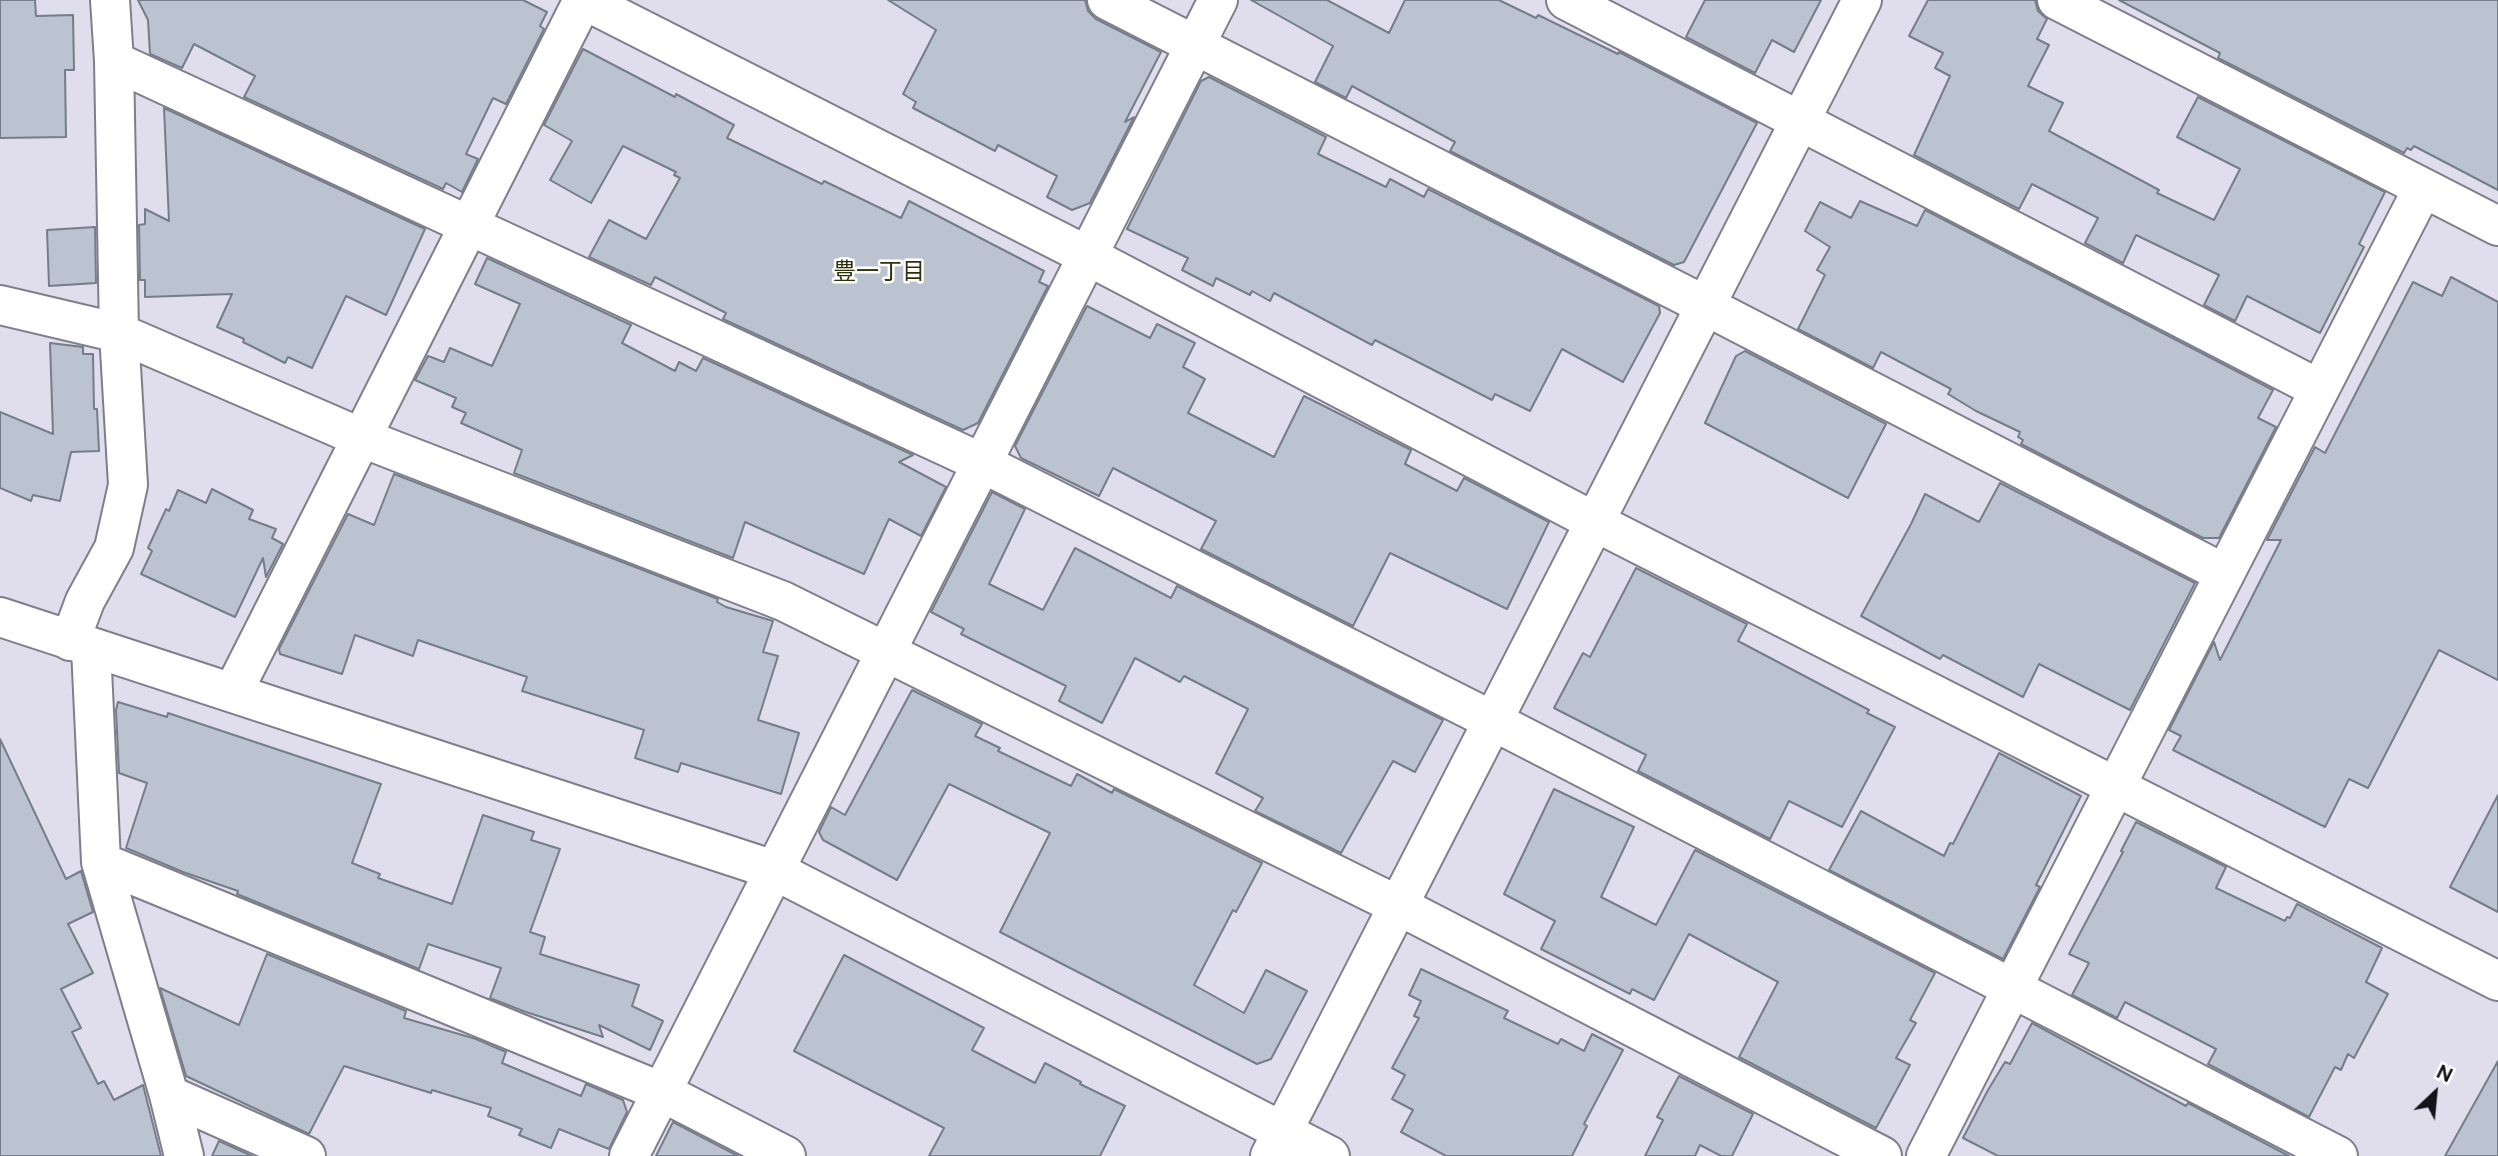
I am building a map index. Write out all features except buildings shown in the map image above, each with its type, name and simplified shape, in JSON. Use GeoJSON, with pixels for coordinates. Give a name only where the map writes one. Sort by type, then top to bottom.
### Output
{"type":"FeatureCollection","features":[{"type":"Feature","properties":{"kind":"street"},"geometry":{"type":"LineString","coordinates":[[110,0],[114,61],[119,332],[128,485],[114,548],[85,601],[80,645],[101,862],[169,1095],[184,1156]]}},
{"type":"Feature","properties":{"kind":"street"},"geometry":{"type":"LineString","coordinates":[[233,692],[584,0],[1087,256],[1595,522],[2498,981]]}},
{"type":"Feature","properties":{"kind":"street"},"geometry":{"type":"LineString","coordinates":[[1107,0],[2225,574]]}},
{"type":"Feature","properties":{"kind":"street"},"geometry":{"type":"LineString","coordinates":[[629,1156],[1218,0]]}},
{"type":"Feature","properties":{"kind":"street"},"geometry":{"type":"LineString","coordinates":[[1566,0],[2319,389]]}},
{"type":"Feature","properties":{"kind":"street"},"geometry":{"type":"LineString","coordinates":[[1277,1144],[1862,0]]}},
{"type":"Feature","properties":{"kind":"street"},"geometry":{"type":"LineString","coordinates":[[2057,0],[2498,226]]}},
{"type":"Feature","properties":{"kind":"street"},"geometry":{"type":"LineString","coordinates":[[114,61],[982,463],[1493,721],[2338,1156]]}},
{"type":"Feature","properties":{"kind":"street"},"geometry":{"type":"LineString","coordinates":[[1926,1156],[2423,188]]}},
{"type":"Feature","properties":{"kind":"street"},"geometry":{"type":"LineString","coordinates":[[0,305],[119,332],[362,438],[783,601],[1399,906],[1882,1156]]}},
{"type":"Feature","properties":{"kind":"street"},"geometry":{"type":"LineString","coordinates":[[2,619],[774,870],[1277,1144],[1330,1156]]}},
{"type":"Feature","properties":{"kind":"street"},"geometry":{"type":"LineString","coordinates":[[101,862],[662,1092],[786,1156]]}},
{"type":"Feature","properties":{"kind":"street"},"geometry":{"type":"LineString","coordinates":[[169,1095],[306,1156]]}},
{"type":"Feature","properties":{"kind":"district","name":"豊一丁目"},"geometry":{"type":"Point","coordinates":[879,272]}}]}
